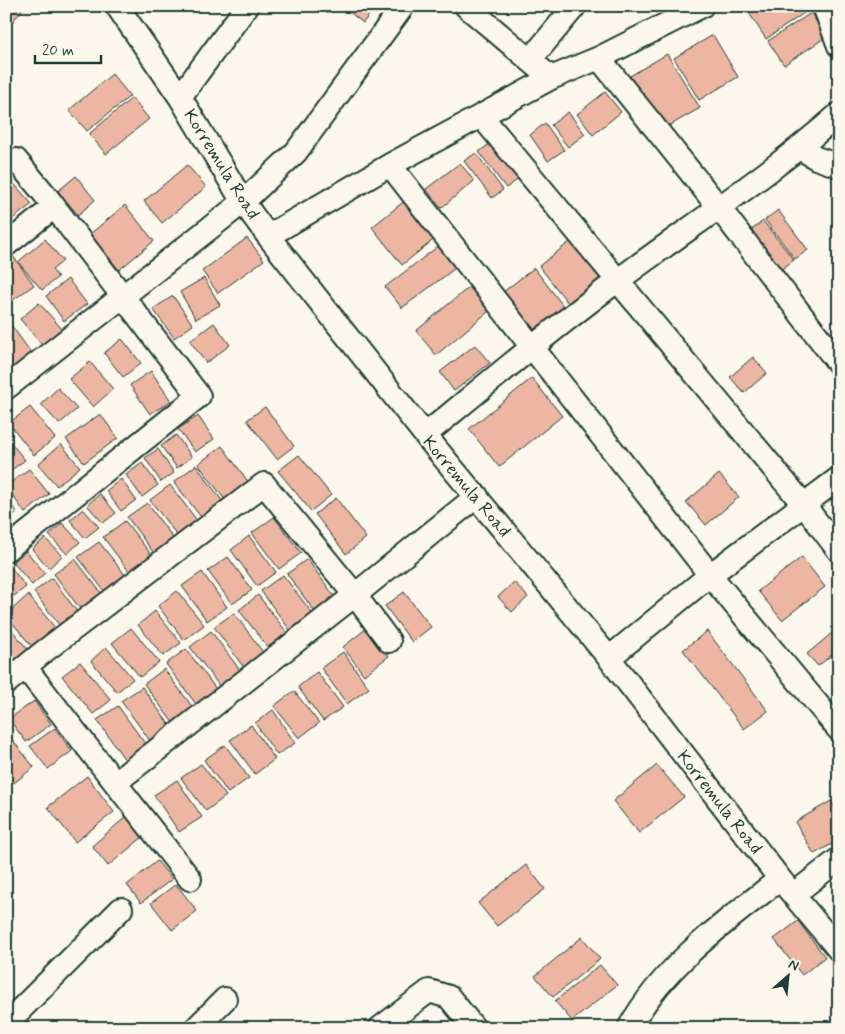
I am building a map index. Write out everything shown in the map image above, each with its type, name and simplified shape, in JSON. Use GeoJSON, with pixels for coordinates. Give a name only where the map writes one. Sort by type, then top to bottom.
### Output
{"type":"FeatureCollection","features":[{"type":"Feature","properties":{"kind":"street","name":"Korremula Road"},"geometry":{"type":"LineString","coordinates":[[117,6],[180,97],[243,202],[268,236],[425,435],[609,658],[839,950]]}},
{"type":"Feature","properties":{"kind":"street"},"geometry":{"type":"LineString","coordinates":[[180,97],[247,6]]}},
{"type":"Feature","properties":{"kind":"street"},"geometry":{"type":"LineString","coordinates":[[6,388],[243,202],[296,152],[403,6]]}},
{"type":"Feature","properties":{"kind":"street"},"geometry":{"type":"LineString","coordinates":[[466,6],[531,59],[551,78]]}},
{"type":"Feature","properties":{"kind":"street"},"geometry":{"type":"LineString","coordinates":[[531,59],[575,6]]}},
{"type":"Feature","properties":{"kind":"street"},"geometry":{"type":"LineString","coordinates":[[268,236],[390,165],[482,117],[551,78],[599,58],[702,6]]}},
{"type":"Feature","properties":{"kind":"street"},"geometry":{"type":"LineString","coordinates":[[824,6],[839,46]]}},
{"type":"Feature","properties":{"kind":"street"},"geometry":{"type":"LineString","coordinates":[[599,58],[720,209],[839,364]]}},
{"type":"Feature","properties":{"kind":"street"},"geometry":{"type":"LineString","coordinates":[[425,435],[532,347],[618,280],[720,209],[800,148],[839,114]]}},
{"type":"Feature","properties":{"kind":"street"},"geometry":{"type":"LineString","coordinates":[[482,117],[804,505],[839,551]]}},
{"type":"Feature","properties":{"kind":"street"},"geometry":{"type":"LineString","coordinates":[[800,148],[816,158],[839,166]]}},
{"type":"Feature","properties":{"kind":"street"},"geometry":{"type":"LineString","coordinates":[[6,550],[199,396],[16,160]]}},
{"type":"Feature","properties":{"kind":"street"},"geometry":{"type":"LineString","coordinates":[[390,165],[710,575],[839,730]]}},
{"type":"Feature","properties":{"kind":"street"},"geometry":{"type":"LineString","coordinates":[[6,245],[54,207]]}},
{"type":"Feature","properties":{"kind":"street"},"geometry":{"type":"LineString","coordinates":[[609,658],[710,575],[839,478]]}},
{"type":"Feature","properties":{"kind":"street"},"geometry":{"type":"LineString","coordinates":[[6,683],[264,484],[355,595],[389,641]]}},
{"type":"Feature","properties":{"kind":"street"},"geometry":{"type":"LineString","coordinates":[[116,782],[355,595],[477,496]]}},
{"type":"Feature","properties":{"kind":"street"},"geometry":{"type":"LineString","coordinates":[[25,667],[190,878]]}},
{"type":"Feature","properties":{"kind":"street"},"geometry":{"type":"LineString","coordinates":[[629,1028],[652,994],[676,965],[704,938],[787,886],[839,859]]}},
{"type":"Feature","properties":{"kind":"street"},"geometry":{"type":"LineString","coordinates":[[6,1024],[121,909]]}},
{"type":"Feature","properties":{"kind":"street"},"geometry":{"type":"LineString","coordinates":[[380,1028],[429,991],[448,997],[474,1028]]}},
{"type":"Feature","properties":{"kind":"street"},"geometry":{"type":"LineString","coordinates":[[196,1028],[225,999]]}},
{"type":"Feature","properties":{"kind":"building"},"geometry":{"type":"Polygon","coordinates":[[[6,6],[25,6],[6,30],[6,6]]]}},
{"type":"Feature","properties":{"kind":"building"},"geometry":{"type":"Polygon","coordinates":[[[342,6],[376,6],[363,23],[342,6]]]}},
{"type":"Feature","properties":{"kind":"building"},"geometry":{"type":"Polygon","coordinates":[[[759,6],[808,6],[810,9],[766,39],[749,13],[759,6]]]}},
{"type":"Feature","properties":{"kind":"building"},"geometry":{"type":"Polygon","coordinates":[[[811,13],[826,37],[784,65],[768,41],[811,13]]]}},
{"type":"Feature","properties":{"kind":"building"},"geometry":{"type":"Polygon","coordinates":[[[713,35],[738,77],[699,100],[674,58],[713,35]]]}},
{"type":"Feature","properties":{"kind":"building"},"geometry":{"type":"Polygon","coordinates":[[[667,54],[700,108],[662,130],[630,76],[667,54]]]}},
{"type":"Feature","properties":{"kind":"building"},"geometry":{"type":"Polygon","coordinates":[[[112,74],[130,96],[87,131],[69,110],[112,74]]]}},
{"type":"Feature","properties":{"kind":"building"},"geometry":{"type":"Polygon","coordinates":[[[605,92],[621,112],[593,135],[577,114],[605,92]]]}},
{"type":"Feature","properties":{"kind":"building"},"geometry":{"type":"Polygon","coordinates":[[[132,98],[149,119],[106,154],[89,134],[132,98]]]}},
{"type":"Feature","properties":{"kind":"building"},"geometry":{"type":"Polygon","coordinates":[[[568,112],[585,134],[568,147],[551,125],[568,112]]]}},
{"type":"Feature","properties":{"kind":"building"},"geometry":{"type":"Polygon","coordinates":[[[545,123],[564,150],[548,161],[530,135],[545,123]]]}},
{"type":"Feature","properties":{"kind":"building"},"geometry":{"type":"Polygon","coordinates":[[[497,138],[524,175],[506,188],[479,152],[497,138]]]}},
{"type":"Feature","properties":{"kind":"building"},"geometry":{"type":"Polygon","coordinates":[[[476,153],[503,190],[492,198],[464,161],[476,153]]]}},
{"type":"Feature","properties":{"kind":"building"},"geometry":{"type":"Polygon","coordinates":[[[460,163],[474,181],[441,208],[426,189],[460,163]]]}},
{"type":"Feature","properties":{"kind":"building"},"geometry":{"type":"Polygon","coordinates":[[[187,165],[206,187],[162,223],[144,201],[187,165]]]}},
{"type":"Feature","properties":{"kind":"building"},"geometry":{"type":"Polygon","coordinates":[[[6,175],[32,204],[6,224],[6,175]]]}},
{"type":"Feature","properties":{"kind":"building"},"geometry":{"type":"Polygon","coordinates":[[[76,176],[95,200],[78,215],[58,191],[76,176]]]}},
{"type":"Feature","properties":{"kind":"building"},"geometry":{"type":"Polygon","coordinates":[[[407,199],[437,237],[402,265],[372,227],[407,199]]]}},
{"type":"Feature","properties":{"kind":"building"},"geometry":{"type":"Polygon","coordinates":[[[125,205],[154,241],[119,270],[90,234],[125,205]]]}},
{"type":"Feature","properties":{"kind":"building"},"geometry":{"type":"Polygon","coordinates":[[[778,210],[808,250],[795,259],[765,220],[778,210]]]}},
{"type":"Feature","properties":{"kind":"building"},"geometry":{"type":"Polygon","coordinates":[[[763,221],[794,260],[779,271],[749,232],[763,221]]]}},
{"type":"Feature","properties":{"kind":"building"},"geometry":{"type":"Polygon","coordinates":[[[247,238],[264,260],[218,293],[202,271],[247,238]]]}},
{"type":"Feature","properties":{"kind":"building"},"geometry":{"type":"Polygon","coordinates":[[[575,238],[608,280],[572,308],[539,266],[575,238]]]}},
{"type":"Feature","properties":{"kind":"building"},"geometry":{"type":"Polygon","coordinates":[[[45,239],[63,261],[52,270],[58,277],[42,290],[18,262],[45,239]]]}},
{"type":"Feature","properties":{"kind":"building"},"geometry":{"type":"Polygon","coordinates":[[[445,241],[462,263],[402,308],[385,287],[445,241]]]}},
{"type":"Feature","properties":{"kind":"building"},"geometry":{"type":"Polygon","coordinates":[[[8,249],[34,285],[13,300],[6,291],[6,250],[8,249]]]}},
{"type":"Feature","properties":{"kind":"building"},"geometry":{"type":"Polygon","coordinates":[[[534,268],[564,307],[534,331],[503,292],[534,268]]]}},
{"type":"Feature","properties":{"kind":"building"},"geometry":{"type":"Polygon","coordinates":[[[204,278],[220,305],[196,319],[180,292],[204,278]]]}},
{"type":"Feature","properties":{"kind":"building"},"geometry":{"type":"Polygon","coordinates":[[[68,279],[87,304],[64,321],[46,296],[68,279]]]}},
{"type":"Feature","properties":{"kind":"building"},"geometry":{"type":"Polygon","coordinates":[[[474,283],[494,307],[436,355],[416,331],[474,283]]]}},
{"type":"Feature","properties":{"kind":"building"},"geometry":{"type":"Polygon","coordinates":[[[173,296],[193,325],[174,338],[153,309],[173,296]]]}},
{"type":"Feature","properties":{"kind":"building"},"geometry":{"type":"Polygon","coordinates":[[[39,303],[62,329],[42,345],[20,319],[39,303]]]}},
{"type":"Feature","properties":{"kind":"building"},"geometry":{"type":"Polygon","coordinates":[[[214,323],[230,345],[206,363],[190,341],[214,323]]]}},
{"type":"Feature","properties":{"kind":"building"},"geometry":{"type":"Polygon","coordinates":[[[11,325],[32,354],[12,368],[6,359],[6,328],[11,325]]]}},
{"type":"Feature","properties":{"kind":"building"},"geometry":{"type":"Polygon","coordinates":[[[122,339],[141,363],[123,377],[104,353],[122,339]]]}},
{"type":"Feature","properties":{"kind":"building"},"geometry":{"type":"Polygon","coordinates":[[[475,345],[490,363],[454,391],[440,372],[475,345]]]}},
{"type":"Feature","properties":{"kind":"building"},"geometry":{"type":"Polygon","coordinates":[[[753,357],[767,373],[744,393],[730,377],[753,357]]]}},
{"type":"Feature","properties":{"kind":"building"},"geometry":{"type":"Polygon","coordinates":[[[90,362],[113,389],[93,407],[69,379],[90,362]]]}},
{"type":"Feature","properties":{"kind":"building"},"geometry":{"type":"Polygon","coordinates":[[[151,371],[171,401],[150,414],[130,385],[151,371]]]}},
{"type":"Feature","properties":{"kind":"building"},"geometry":{"type":"Polygon","coordinates":[[[532,378],[562,416],[499,467],[469,429],[532,378]]]}},
{"type":"Feature","properties":{"kind":"building"},"geometry":{"type":"Polygon","coordinates":[[[58,388],[77,409],[59,424],[41,404],[58,388]]]}},
{"type":"Feature","properties":{"kind":"building"},"geometry":{"type":"Polygon","coordinates":[[[30,407],[55,438],[34,455],[9,423],[30,407]]]}},
{"type":"Feature","properties":{"kind":"building"},"geometry":{"type":"Polygon","coordinates":[[[265,407],[294,446],[277,459],[247,420],[265,407]]]}},
{"type":"Feature","properties":{"kind":"building"},"geometry":{"type":"Polygon","coordinates":[[[100,414],[118,438],[84,463],[66,439],[100,414]]]}},
{"type":"Feature","properties":{"kind":"building"},"geometry":{"type":"Polygon","coordinates":[[[198,416],[214,439],[195,452],[178,429],[198,416]]]}},
{"type":"Feature","properties":{"kind":"building"},"geometry":{"type":"Polygon","coordinates":[[[176,435],[192,457],[177,468],[161,446],[176,435]]]}},
{"type":"Feature","properties":{"kind":"building"},"geometry":{"type":"Polygon","coordinates":[[[6,437],[25,460],[6,474],[6,437]]]}},
{"type":"Feature","properties":{"kind":"building"},"geometry":{"type":"Polygon","coordinates":[[[61,444],[80,467],[57,486],[38,464],[61,444]]]}},
{"type":"Feature","properties":{"kind":"building"},"geometry":{"type":"Polygon","coordinates":[[[222,446],[252,487],[229,505],[198,464],[222,446]]]}},
{"type":"Feature","properties":{"kind":"building"},"geometry":{"type":"Polygon","coordinates":[[[158,449],[174,473],[161,482],[145,458],[158,449]]]}},
{"type":"Feature","properties":{"kind":"building"},"geometry":{"type":"Polygon","coordinates":[[[299,455],[331,495],[311,511],[278,471],[299,455]]]}},
{"type":"Feature","properties":{"kind":"building"},"geometry":{"type":"Polygon","coordinates":[[[142,463],[158,485],[142,497],[126,475],[142,463]]]}},
{"type":"Feature","properties":{"kind":"building"},"geometry":{"type":"Polygon","coordinates":[[[196,465],[226,506],[204,521],[174,482],[196,465]]]}},
{"type":"Feature","properties":{"kind":"building"},"geometry":{"type":"Polygon","coordinates":[[[29,469],[49,494],[25,513],[6,486],[29,469]]]}},
{"type":"Feature","properties":{"kind":"building"},"geometry":{"type":"Polygon","coordinates":[[[719,474],[739,497],[706,525],[686,502],[719,474]]]}},
{"type":"Feature","properties":{"kind":"building"},"geometry":{"type":"Polygon","coordinates":[[[121,479],[136,500],[121,511],[106,491],[121,479]]]}},
{"type":"Feature","properties":{"kind":"building"},"geometry":{"type":"Polygon","coordinates":[[[170,485],[199,523],[179,538],[150,500],[170,485]]]}},
{"type":"Feature","properties":{"kind":"building"},"geometry":{"type":"Polygon","coordinates":[[[100,494],[116,513],[103,523],[87,505],[100,494]]]}},
{"type":"Feature","properties":{"kind":"building"},"geometry":{"type":"Polygon","coordinates":[[[336,498],[366,538],[346,554],[315,514],[336,498]]]}},
{"type":"Feature","properties":{"kind":"building"},"geometry":{"type":"Polygon","coordinates":[[[6,499],[17,512],[6,521],[6,499]]]}},
{"type":"Feature","properties":{"kind":"building"},"geometry":{"type":"Polygon","coordinates":[[[147,503],[176,542],[156,556],[127,517],[147,503]]]}},
{"type":"Feature","properties":{"kind":"building"},"geometry":{"type":"Polygon","coordinates":[[[83,509],[99,527],[85,538],[70,520],[83,509]]]}},
{"type":"Feature","properties":{"kind":"building"},"geometry":{"type":"Polygon","coordinates":[[[274,517],[301,553],[279,569],[252,533],[274,517]]]}},
{"type":"Feature","properties":{"kind":"building"},"geometry":{"type":"Polygon","coordinates":[[[125,521],[153,557],[131,574],[103,537],[125,521]]]}},
{"type":"Feature","properties":{"kind":"building"},"geometry":{"type":"Polygon","coordinates":[[[62,523],[80,542],[67,554],[49,535],[62,523]]]}},
{"type":"Feature","properties":{"kind":"building"},"geometry":{"type":"Polygon","coordinates":[[[249,536],[276,572],[257,586],[231,550],[249,536]]]}},
{"type":"Feature","properties":{"kind":"building"},"geometry":{"type":"Polygon","coordinates":[[[45,538],[62,556],[49,568],[32,549],[45,538]]]}},
{"type":"Feature","properties":{"kind":"building"},"geometry":{"type":"Polygon","coordinates":[[[99,542],[126,576],[105,592],[78,557],[99,542]]]}},
{"type":"Feature","properties":{"kind":"building"},"geometry":{"type":"Polygon","coordinates":[[[26,551],[45,573],[32,585],[13,562],[26,551]]]}},
{"type":"Feature","properties":{"kind":"building"},"geometry":{"type":"Polygon","coordinates":[[[228,557],[252,590],[232,604],[208,571],[228,557]]]}},
{"type":"Feature","properties":{"kind":"building"},"geometry":{"type":"Polygon","coordinates":[[[802,557],[825,587],[782,620],[758,591],[802,557]]]}},
{"type":"Feature","properties":{"kind":"building"},"geometry":{"type":"Polygon","coordinates":[[[75,559],[102,594],[81,610],[54,574],[75,559]]]}},
{"type":"Feature","properties":{"kind":"building"},"geometry":{"type":"Polygon","coordinates":[[[307,559],[335,597],[315,612],[287,574],[307,559]]]}},
{"type":"Feature","properties":{"kind":"building"},"geometry":{"type":"Polygon","coordinates":[[[9,565],[26,587],[14,596],[6,586],[6,568],[9,565]]]}},
{"type":"Feature","properties":{"kind":"building"},"geometry":{"type":"Polygon","coordinates":[[[202,572],[227,607],[207,621],[182,586],[202,572]]]}},
{"type":"Feature","properties":{"kind":"building"},"geometry":{"type":"Polygon","coordinates":[[[283,575],[312,613],[290,630],[261,591],[283,575]]]}},
{"type":"Feature","properties":{"kind":"building"},"geometry":{"type":"Polygon","coordinates":[[[52,578],[78,613],[60,626],[34,592],[52,578]]]}},
{"type":"Feature","properties":{"kind":"building"},"geometry":{"type":"Polygon","coordinates":[[[514,582],[528,597],[512,612],[498,597],[514,582]]]}},
{"type":"Feature","properties":{"kind":"building"},"geometry":{"type":"Polygon","coordinates":[[[177,591],[204,625],[184,640],[158,606],[177,591]]]}},
{"type":"Feature","properties":{"kind":"building"},"geometry":{"type":"Polygon","coordinates":[[[404,592],[431,627],[412,642],[385,606],[404,592]]]}},
{"type":"Feature","properties":{"kind":"building"},"geometry":{"type":"Polygon","coordinates":[[[28,595],[57,630],[34,649],[6,615],[28,595]]]}},
{"type":"Feature","properties":{"kind":"building"},"geometry":{"type":"Polygon","coordinates":[[[258,595],[288,634],[269,649],[239,610],[258,595]]]}},
{"type":"Feature","properties":{"kind":"building"},"geometry":{"type":"Polygon","coordinates":[[[155,611],[181,643],[163,656],[138,625],[155,611]]]}},
{"type":"Feature","properties":{"kind":"building"},"geometry":{"type":"Polygon","coordinates":[[[234,613],[265,655],[245,669],[214,627],[234,613]]]}},
{"type":"Feature","properties":{"kind":"building"},"geometry":{"type":"Polygon","coordinates":[[[6,623],[30,652],[6,671],[6,623]]]}},
{"type":"Feature","properties":{"kind":"building"},"geometry":{"type":"Polygon","coordinates":[[[839,627],[839,649],[818,666],[807,654],[839,627]]]}},
{"type":"Feature","properties":{"kind":"building"},"geometry":{"type":"Polygon","coordinates":[[[131,628],[159,662],[140,677],[112,643],[131,628]]]}},
{"type":"Feature","properties":{"kind":"building"},"geometry":{"type":"Polygon","coordinates":[[[367,628],[389,656],[364,675],[343,647],[367,628]]]}},
{"type":"Feature","properties":{"kind":"building"},"geometry":{"type":"Polygon","coordinates":[[[211,631],[242,673],[221,688],[190,647],[211,631]]]}},
{"type":"Feature","properties":{"kind":"building"},"geometry":{"type":"Polygon","coordinates":[[[707,631],[768,711],[744,729],[683,650],[707,631]]]}},
{"type":"Feature","properties":{"kind":"building"},"geometry":{"type":"Polygon","coordinates":[[[106,647],[133,679],[117,692],[91,661],[106,647]]]}},
{"type":"Feature","properties":{"kind":"building"},"geometry":{"type":"Polygon","coordinates":[[[186,649],[216,689],[196,704],[166,664],[186,649]]]}},
{"type":"Feature","properties":{"kind":"building"},"geometry":{"type":"Polygon","coordinates":[[[343,652],[369,688],[347,704],[321,668],[343,652]]]}},
{"type":"Feature","properties":{"kind":"building"},"geometry":{"type":"Polygon","coordinates":[[[80,662],[111,700],[93,714],[62,676],[80,662]]]}},
{"type":"Feature","properties":{"kind":"building"},"geometry":{"type":"Polygon","coordinates":[[[164,669],[194,709],[174,724],[144,684],[164,669]]]}},
{"type":"Feature","properties":{"kind":"building"},"geometry":{"type":"Polygon","coordinates":[[[317,672],[343,707],[323,721],[298,687],[317,672]]]}},
{"type":"Feature","properties":{"kind":"building"},"geometry":{"type":"Polygon","coordinates":[[[142,687],[171,727],[151,742],[121,701],[142,687]]]}},
{"type":"Feature","properties":{"kind":"building"},"geometry":{"type":"Polygon","coordinates":[[[294,691],[319,723],[299,738],[274,706],[294,691]]]}},
{"type":"Feature","properties":{"kind":"building"},"geometry":{"type":"Polygon","coordinates":[[[34,701],[51,724],[26,742],[9,719],[34,701]]]}},
{"type":"Feature","properties":{"kind":"building"},"geometry":{"type":"Polygon","coordinates":[[[118,706],[146,745],[125,760],[97,720],[118,706]]]}},
{"type":"Feature","properties":{"kind":"building"},"geometry":{"type":"Polygon","coordinates":[[[273,710],[295,743],[277,755],[255,723],[273,710]]]}},
{"type":"Feature","properties":{"kind":"building"},"geometry":{"type":"Polygon","coordinates":[[[251,725],[275,759],[255,774],[230,740],[251,725]]]}},
{"type":"Feature","properties":{"kind":"building"},"geometry":{"type":"Polygon","coordinates":[[[55,728],[72,751],[48,769],[30,746],[55,728]]]}},
{"type":"Feature","properties":{"kind":"building"},"geometry":{"type":"Polygon","coordinates":[[[6,732],[34,767],[14,783],[6,773],[6,732]]]}},
{"type":"Feature","properties":{"kind":"building"},"geometry":{"type":"Polygon","coordinates":[[[225,745],[249,778],[228,793],[204,760],[225,745]]]}},
{"type":"Feature","properties":{"kind":"building"},"geometry":{"type":"Polygon","coordinates":[[[201,764],[226,796],[206,811],[181,778],[201,764]]]}},
{"type":"Feature","properties":{"kind":"building"},"geometry":{"type":"Polygon","coordinates":[[[657,765],[684,797],[639,833],[613,801],[657,765]]]}},
{"type":"Feature","properties":{"kind":"building"},"geometry":{"type":"Polygon","coordinates":[[[87,776],[114,812],[75,842],[48,807],[87,776]]]}},
{"type":"Feature","properties":{"kind":"building"},"geometry":{"type":"Polygon","coordinates":[[[177,780],[202,817],[179,832],[154,795],[177,780]]]}},
{"type":"Feature","properties":{"kind":"building"},"geometry":{"type":"Polygon","coordinates":[[[831,801],[839,814],[839,840],[814,854],[795,822],[831,801]]]}},
{"type":"Feature","properties":{"kind":"building"},"geometry":{"type":"Polygon","coordinates":[[[127,816],[144,836],[108,866],[92,846],[127,816]]]}},
{"type":"Feature","properties":{"kind":"building"},"geometry":{"type":"Polygon","coordinates":[[[157,861],[172,879],[141,903],[127,885],[157,861]]]}},
{"type":"Feature","properties":{"kind":"building"},"geometry":{"type":"Polygon","coordinates":[[[526,865],[545,889],[497,926],[478,903],[526,865]]]}},
{"type":"Feature","properties":{"kind":"building"},"geometry":{"type":"Polygon","coordinates":[[[176,884],[197,911],[172,930],[151,903],[176,884]]]}},
{"type":"Feature","properties":{"kind":"building"},"geometry":{"type":"Polygon","coordinates":[[[798,921],[825,957],[802,975],[774,939],[798,921]]]}},
{"type":"Feature","properties":{"kind":"building"},"geometry":{"type":"Polygon","coordinates":[[[582,937],[600,959],[553,997],[535,976],[582,937]]]}},
{"type":"Feature","properties":{"kind":"building"},"geometry":{"type":"Polygon","coordinates":[[[600,965],[617,985],[572,1021],[555,1001],[600,965]]]}}]}
